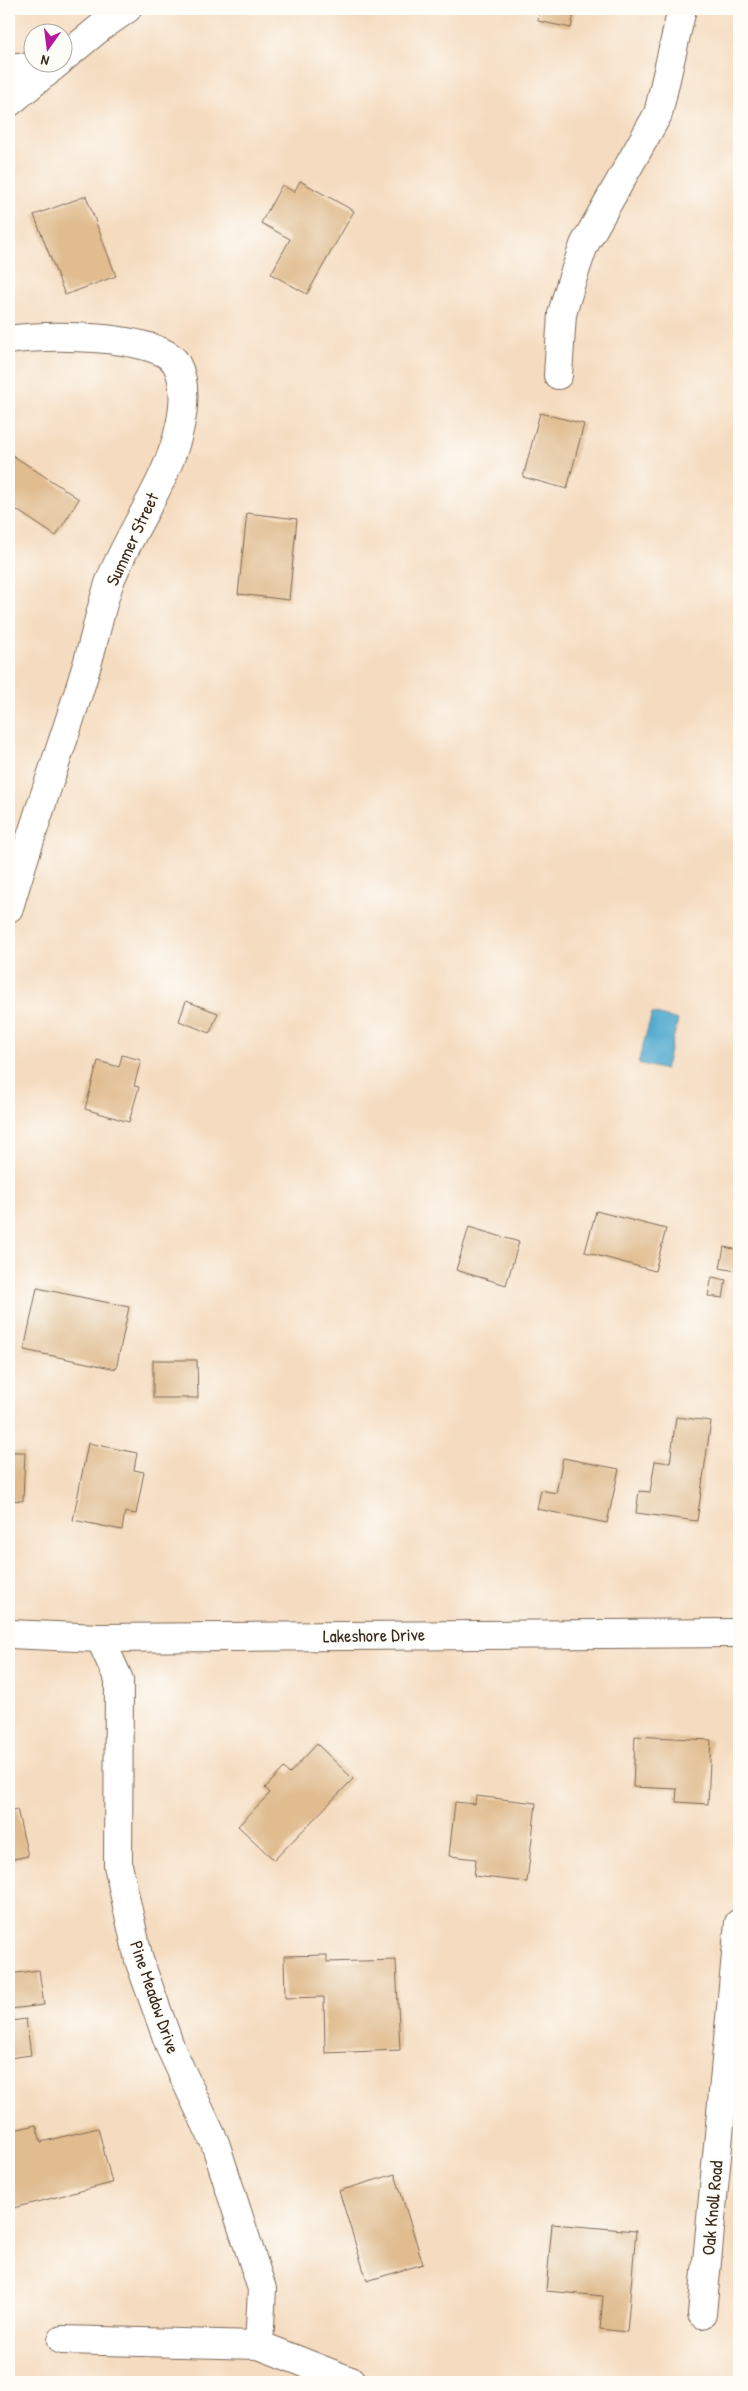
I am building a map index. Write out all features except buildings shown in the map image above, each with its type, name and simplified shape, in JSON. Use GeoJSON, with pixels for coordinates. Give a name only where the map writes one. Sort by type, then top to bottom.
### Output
{"type":"FeatureCollection","features":[{"type":"Feature","properties":{"kind":"street"},"geometry":{"type":"LineString","coordinates":[[72,51],[101,27],[127,9]]}},
{"type":"Feature","properties":{"kind":"street"},"geometry":{"type":"LineString","coordinates":[[558,375],[562,314],[571,283],[584,245],[658,114],[682,9]]}},
{"type":"Feature","properties":{"kind":"street"},"geometry":{"type":"LineString","coordinates":[[9,68],[22,67]]}},
{"type":"Feature","properties":{"kind":"street"},"geometry":{"type":"LineString","coordinates":[[9,103],[47,72]]}},
{"type":"Feature","properties":{"kind":"street","name":"Summer Street"},"geometry":{"type":"LineString","coordinates":[[9,340],[50,336],[92,338],[146,346],[160,350],[169,356],[179,370],[183,405],[180,427],[172,450],[154,493],[128,539],[110,582],[87,667],[9,908]]}},
{"type":"Feature","properties":{"kind":"street","name":"Lakeshore Drive"},"geometry":{"type":"LineString","coordinates":[[9,1634],[100,1638],[739,1633]]}},
{"type":"Feature","properties":{"kind":"street","name":"Pine Meadow Drive"},"geometry":{"type":"LineString","coordinates":[[100,1638],[119,1680],[118,1865],[139,1960],[171,2049],[215,2143],[262,2289],[259,2345]]}},
{"type":"Feature","properties":{"kind":"street","name":"Oak Knoll Road"},"geometry":{"type":"LineString","coordinates":[[702,2314],[739,1923]]}},
{"type":"Feature","properties":{"kind":"street"},"geometry":{"type":"LineString","coordinates":[[62,2340],[259,2345],[353,2382]]}},
{"type":"Feature","properties":{"kind":"water"},"geometry":{"type":"Polygon","coordinates":[[[652,1013],[678,1020],[665,1070],[638,1063],[652,1013]]]}}]}
